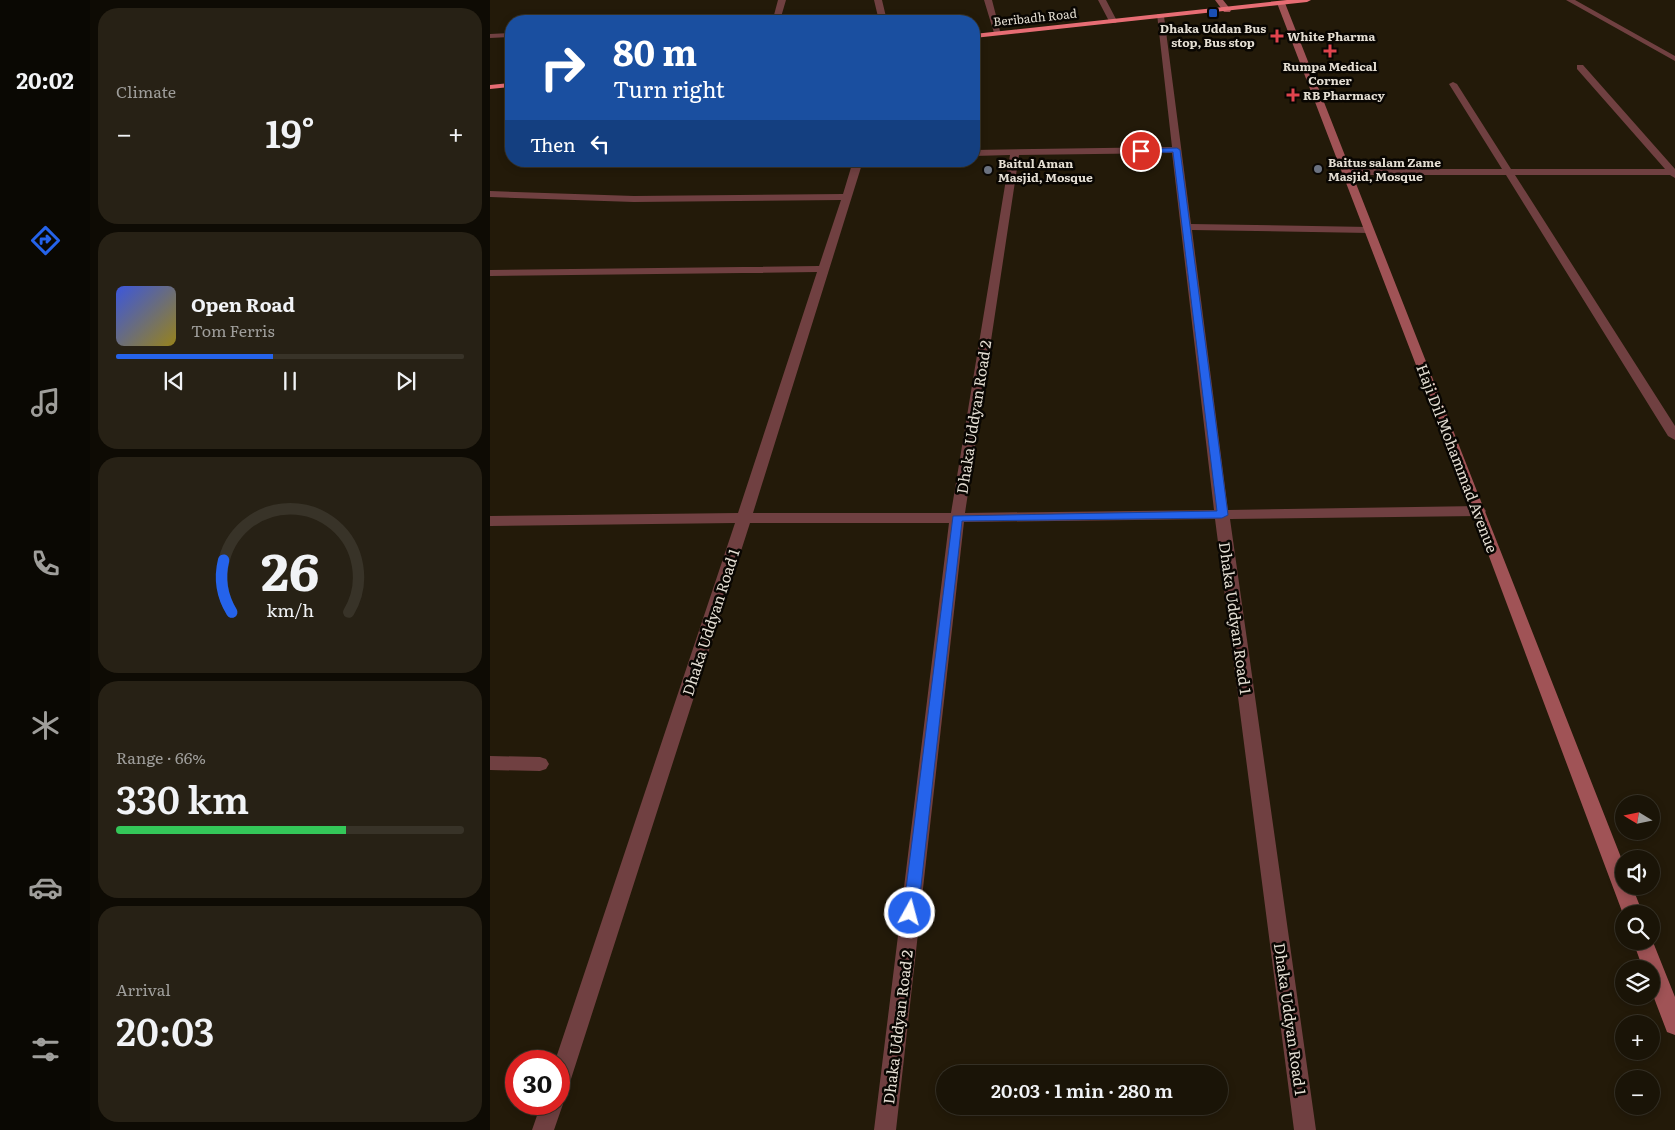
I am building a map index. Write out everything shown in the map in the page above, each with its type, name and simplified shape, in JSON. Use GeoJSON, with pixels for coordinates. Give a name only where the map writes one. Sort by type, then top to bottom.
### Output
{"type":"FeatureCollection","features":[{"type":"Feature","properties":{"kind":"highway","name":"Beribadh Road"},"geometry":{"type":"LineString","coordinates":[[980,35],[1307,0]]}},
{"type":"Feature","properties":{"kind":"highway"},"geometry":{"type":"LineString","coordinates":[[490,87],[505,86]]}},
{"type":"Feature","properties":{"kind":"street"},"geometry":{"type":"LineString","coordinates":[[778,15],[782,0]]}},
{"type":"Feature","properties":{"kind":"street"},"geometry":{"type":"LineString","coordinates":[[878,0],[882,15]]}},
{"type":"Feature","properties":{"kind":"street"},"geometry":{"type":"LineString","coordinates":[[988,0],[998,33]]}},
{"type":"Feature","properties":{"kind":"street"},"geometry":{"type":"LineString","coordinates":[[1102,0],[1113,21]]}},
{"type":"Feature","properties":{"kind":"street"},"geometry":{"type":"LineString","coordinates":[[1220,0],[1227,10]]}},
{"type":"Feature","properties":{"kind":"street"},"geometry":{"type":"LineString","coordinates":[[1570,0],[1675,59]]}},
{"type":"Feature","properties":{"kind":"street","name":"Haji Dil Mohammad Avenue"},"geometry":{"type":"LineString","coordinates":[[1281,3],[1479,510],[1630,905]]}},
{"type":"Feature","properties":{"kind":"street","name":"Dhaka Uddyan Road 1"},"geometry":{"type":"LineString","coordinates":[[1160,16],[1222,515],[1305,1130]]}},
{"type":"Feature","properties":{"kind":"street"},"geometry":{"type":"LineString","coordinates":[[490,36],[505,35]]}},
{"type":"Feature","properties":{"kind":"street"},"geometry":{"type":"LineString","coordinates":[[1580,67],[1674,173]]}},
{"type":"Feature","properties":{"kind":"street"},"geometry":{"type":"LineString","coordinates":[[1453,84],[1675,436]]}},
{"type":"Feature","properties":{"kind":"street"},"geometry":{"type":"LineString","coordinates":[[980,153],[1177,150]]}},
{"type":"Feature","properties":{"kind":"street","name":"Dhaka Uddyan Road 2"},"geometry":{"type":"LineString","coordinates":[[884,1130],[957,518],[1015,152]]}},
{"type":"Feature","properties":{"kind":"street","name":"Dhaka Uddyan Road 1"},"geometry":{"type":"LineString","coordinates":[[569,1050],[744,518],[856,167]]}},
{"type":"Feature","properties":{"kind":"street"},"geometry":{"type":"LineString","coordinates":[[1346,172],[1674,173]]}},
{"type":"Feature","properties":{"kind":"street"},"geometry":{"type":"LineString","coordinates":[[490,194],[643,199],[848,197]]}},
{"type":"Feature","properties":{"kind":"street"},"geometry":{"type":"LineString","coordinates":[[1186,228],[1369,230]]}},
{"type":"Feature","properties":{"kind":"street"},"geometry":{"type":"LineString","coordinates":[[490,272],[824,270]]}},
{"type":"Feature","properties":{"kind":"street"},"geometry":{"type":"LineString","coordinates":[[490,521],[957,518],[1479,510]]}},
{"type":"Feature","properties":{"kind":"street"},"geometry":{"type":"LineString","coordinates":[[490,763],[540,764]]}},
{"type":"Feature","properties":{"kind":"street"},"geometry":{"type":"LineString","coordinates":[[1646,950],[1675,1025]]}},
{"type":"Feature","properties":{"kind":"street"},"geometry":{"type":"LineString","coordinates":[[543,1130],[548,1115]]}},
{"type":"Feature","properties":{"kind":"place","name":"Dhaka Uddan Bus stop, Bus stop"},"geometry":{"type":"Point","coordinates":[1213,13]}},
{"type":"Feature","properties":{"kind":"place","name":"White Pharma"},"geometry":{"type":"Point","coordinates":[1277,36]}},
{"type":"Feature","properties":{"kind":"place","name":"Rumpa Medical Corner"},"geometry":{"type":"Point","coordinates":[1330,51]}},
{"type":"Feature","properties":{"kind":"place","name":"RB Pharmacy"},"geometry":{"type":"Point","coordinates":[1293,95]}},
{"type":"Feature","properties":{"kind":"place","name":"Baitus salam Zame Masjid, Mosque"},"geometry":{"type":"Point","coordinates":[1318,169]}},
{"type":"Feature","properties":{"kind":"place","name":"Baitul Aman Masjid, Mosque"},"geometry":{"type":"Point","coordinates":[988,170]}},
{"type":"Feature","properties":{"kind":"route"},"geometry":{"type":"LineString","coordinates":[[910,913],[957,518],[1222,515],[1177,150],[1141,151]]}}]}
